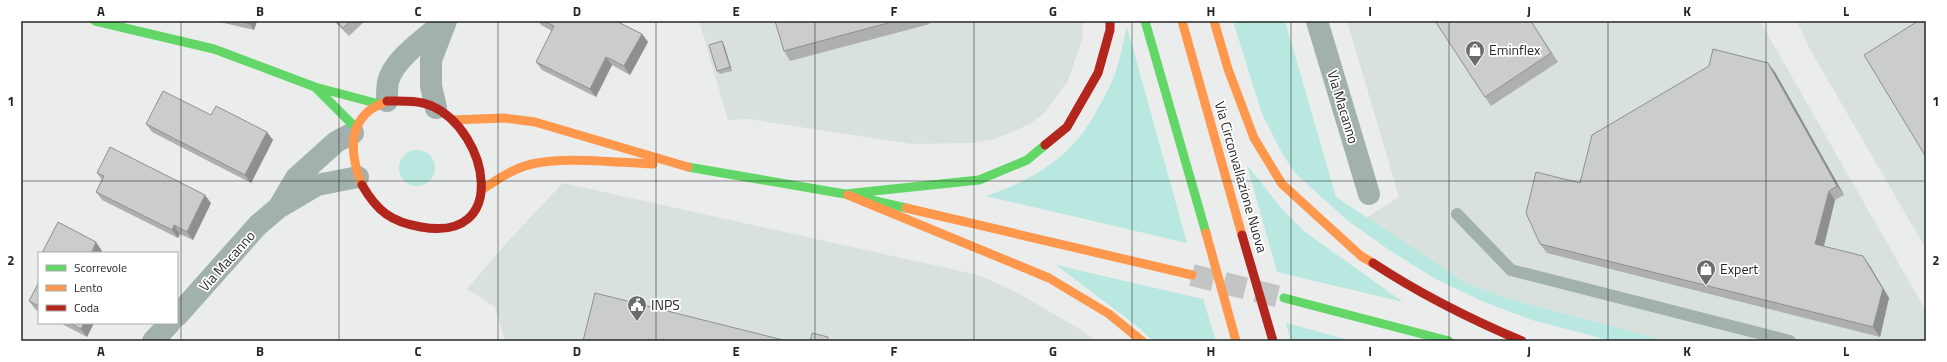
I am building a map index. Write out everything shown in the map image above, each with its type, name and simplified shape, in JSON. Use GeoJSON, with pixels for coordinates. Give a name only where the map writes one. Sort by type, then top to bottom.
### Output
{"type":"FeatureCollection","features":[{"type":"Feature","properties":{"kind":"street"},"geometry":{"type":"LineString","coordinates":[[95,21],[214,49],[260,65],[315,87],[383,102],[421,103],[444,114],[504,118],[535,122],[567,130],[682,166]]}},
{"type":"Feature","properties":{"kind":"street"},"geometry":{"type":"LineString","coordinates":[[445,21],[431,60],[431,86],[444,114],[467,138],[478,162],[483,189],[478,211],[468,220],[455,227],[439,230],[404,224],[384,213],[366,194],[358,177],[353,159],[354,130],[366,112],[383,102],[388,81],[396,66],[412,49],[445,21]]}},
{"type":"Feature","properties":{"kind":"street"},"geometry":{"type":"LineString","coordinates":[[846,194],[980,180],[1027,160],[1068,127],[1098,73],[1110,30],[1110,21]]}},
{"type":"Feature","properties":{"kind":"street"},"geometry":{"type":"LineString","coordinates":[[1145,21],[1236,341]]}},
{"type":"Feature","properties":{"kind":"street","name":"Via Circonvallazione Nuova"},"geometry":{"type":"LineString","coordinates":[[1182,21],[1273,341]]}},
{"type":"Feature","properties":{"kind":"street"},"geometry":{"type":"LineString","coordinates":[[1214,21],[1228,69],[1254,138],[1282,184],[1361,256],[1406,285],[1468,318],[1522,341]]}},
{"type":"Feature","properties":{"kind":"street","name":"Via Macanno"},"geometry":{"type":"LineString","coordinates":[[1317,21],[1369,194]]}},
{"type":"Feature","properties":{"kind":"street"},"geometry":{"type":"LineString","coordinates":[[315,87],[354,130]]}},
{"type":"Feature","properties":{"kind":"street","name":"Via Macanno"},"geometry":{"type":"LineString","coordinates":[[278,208],[296,178],[336,142],[354,130]]}},
{"type":"Feature","properties":{"kind":"street"},"geometry":{"type":"LineString","coordinates":[[483,189],[506,174],[531,164],[552,160],[682,166],[846,194],[1192,275]]}},
{"type":"Feature","properties":{"kind":"street","name":"Via Macanno"},"geometry":{"type":"LineString","coordinates":[[178,315],[258,226],[278,208],[317,184],[358,177]]}},
{"type":"Feature","properties":{"kind":"street"},"geometry":{"type":"LineString","coordinates":[[846,194],[1049,278],[1109,314],[1142,341]]}},
{"type":"Feature","properties":{"kind":"street"},"geometry":{"type":"LineString","coordinates":[[1284,298],[1449,341]]}},
{"type":"Feature","properties":{"kind":"street"},"geometry":{"type":"LineString","coordinates":[[154,341],[169,324]]}},
{"type":"Feature","properties":{"kind":"lane"},"geometry":{"type":"LineString","coordinates":[[1457,214],[1511,270],[1790,341]]}},
{"type":"Feature","properties":{"kind":"shaded area"},"geometry":{"type":"Polygon","coordinates":[[[699,21],[1083,21],[1082,40],[1067,83],[1043,114],[1030,124],[995,139],[972,143],[911,144],[748,119],[728,120],[699,21]]]}},
{"type":"Feature","properties":{"kind":"shaded area"},"geometry":{"type":"Polygon","coordinates":[[[1347,21],[1760,21],[1926,311],[1926,341],[1667,341],[1503,297],[1466,283],[1366,218],[1399,197],[1347,21]]]}},
{"type":"Feature","properties":{"kind":"shaded area"},"geometry":{"type":"Polygon","coordinates":[[[1797,21],[1926,21],[1926,249],[1808,46],[1797,21]]]}},
{"type":"Feature","properties":{"kind":"shaded area"},"geometry":{"type":"Polygon","coordinates":[[[563,183],[978,275],[1014,291],[1080,329],[1096,341],[505,341],[495,307],[467,289],[508,241],[563,183]]]}},
{"type":"Feature","properties":{"kind":"green space"},"geometry":{"type":"Polygon","coordinates":[[[1233,21],[1285,21],[1336,197],[1466,283],[1503,297],[1667,341],[1612,341],[1532,320],[1484,302],[1436,279],[1392,252],[1347,220],[1296,174],[1283,155],[1262,114],[1233,21]]]}},
{"type":"Feature","properties":{"kind":"green space"},"geometry":{"type":"Polygon","coordinates":[[[1127,27],[1187,243],[986,196],[1006,189],[1040,171],[1055,161],[1081,134],[1093,118],[1112,81],[1127,27]]]}},
{"type":"Feature","properties":{"kind":"green space"},"geometry":{"type":"Polygon","coordinates":[[[421,150],[430,155],[434,161],[434,175],[430,181],[421,186],[413,186],[404,181],[400,175],[399,164],[404,155],[410,151],[421,150]]]}},
{"type":"Feature","properties":{"kind":"green space"},"geometry":{"type":"Polygon","coordinates":[[[1247,165],[1281,208],[1305,232],[1403,302],[1277,272],[1247,165]]]}},
{"type":"Feature","properties":{"kind":"green space"},"geometry":{"type":"Polygon","coordinates":[[[1056,265],[1203,299],[1216,341],[1153,341],[1137,326],[1056,265]]]}},
{"type":"Feature","properties":{"kind":"green space"},"geometry":{"type":"Polygon","coordinates":[[[1286,323],[1353,341],[1291,341],[1286,323]]]}},
{"type":"Feature","properties":{"kind":"building"},"geometry":{"type":"Polygon","coordinates":[[[239,21],[250,21],[250,24],[239,21]]]}},
{"type":"Feature","properties":{"kind":"building"},"geometry":{"type":"Polygon","coordinates":[[[336,21],[351,21],[343,28],[336,21]]]}},
{"type":"Feature","properties":{"kind":"building"},"geometry":{"type":"Polygon","coordinates":[[[544,21],[616,21],[642,34],[624,66],[606,57],[590,89],[536,62],[554,26],[544,21]]]}},
{"type":"Feature","properties":{"kind":"building"},"geometry":{"type":"Polygon","coordinates":[[[775,21],[895,21],[784,51],[775,21]]]}},
{"type":"Feature","properties":{"kind":"building"},"geometry":{"type":"Polygon","coordinates":[[[1435,21],[1531,21],[1551,53],[1485,97],[1435,21]]]}},
{"type":"Feature","properties":{"kind":"building"},"geometry":{"type":"Polygon","coordinates":[[[1918,21],[1926,21],[1926,157],[1864,55],[1918,21]]]}},
{"type":"Feature","properties":{"kind":"building"},"geometry":{"type":"Polygon","coordinates":[[[722,41],[730,67],[717,71],[709,45],[722,41]]]}},
{"type":"Feature","properties":{"kind":"building"},"geometry":{"type":"Polygon","coordinates":[[[1713,49],[1768,63],[1837,186],[1829,191],[1815,244],[1863,256],[1883,289],[1873,327],[1540,244],[1526,213],[1536,172],[1580,183],[1592,135],[1709,66],[1713,49]]]}},
{"type":"Feature","properties":{"kind":"building"},"geometry":{"type":"Polygon","coordinates":[[[163,91],[211,115],[216,106],[267,132],[245,175],[146,124],[163,91]]]}},
{"type":"Feature","properties":{"kind":"building"},"geometry":{"type":"Polygon","coordinates":[[[110,147],[205,195],[187,232],[174,225],[172,230],[96,192],[104,176],[97,173],[110,147]]]}},
{"type":"Feature","properties":{"kind":"building"},"geometry":{"type":"Polygon","coordinates":[[[58,222],[96,242],[91,252],[43,252],[58,222]]]}},
{"type":"Feature","properties":{"kind":"building"},"geometry":{"type":"Polygon","coordinates":[[[38,284],[38,306],[29,301],[38,284]]]}},
{"type":"Feature","properties":{"kind":"building","name":"INPS"},"geometry":{"type":"Polygon","coordinates":[[[595,293],[787,341],[583,341],[595,293]]]}},
{"type":"Feature","properties":{"kind":"building"},"geometry":{"type":"Polygon","coordinates":[[[72,324],[84,324],[81,329],[72,324]]]}},
{"type":"Feature","properties":{"kind":"building"},"geometry":{"type":"Polygon","coordinates":[[[812,333],[828,337],[827,341],[810,341],[812,333]]]}},
{"type":"Feature","properties":{"kind":"tunnel"},"geometry":{"type":"LineString","coordinates":[[1192,275],[1284,298]]}},
{"type":"Feature","properties":{"kind":"traffic: fast"},"geometry":{"type":"LineString","coordinates":[[95,21],[214,49],[315,87],[379,104]]}},
{"type":"Feature","properties":{"kind":"traffic: fast"},"geometry":{"type":"LineString","coordinates":[[1145,21],[1206,233]]}},
{"type":"Feature","properties":{"kind":"traffic: fast"},"geometry":{"type":"LineString","coordinates":[[316,88],[355,127]]}},
{"type":"Feature","properties":{"kind":"traffic: fast"},"geometry":{"type":"LineString","coordinates":[[845,194],[979,180],[1027,160],[1045,145]]}},
{"type":"Feature","properties":{"kind":"traffic: fast"},"geometry":{"type":"LineString","coordinates":[[688,167],[845,194],[906,208]]}},
{"type":"Feature","properties":{"kind":"traffic: fast"},"geometry":{"type":"LineString","coordinates":[[1284,298],[1449,341]]}},
{"type":"Feature","properties":{"kind":"traffic: slow"},"geometry":{"type":"LineString","coordinates":[[1182,21],[1242,235]]}},
{"type":"Feature","properties":{"kind":"traffic: slow"},"geometry":{"type":"LineString","coordinates":[[1214,21],[1228,69],[1254,138],[1282,184],[1361,256],[1373,263]]}},
{"type":"Feature","properties":{"kind":"traffic: slow"},"geometry":{"type":"LineString","coordinates":[[362,185],[358,175],[354,155],[354,135],[362,118],[370,110],[387,101]]}},
{"type":"Feature","properties":{"kind":"traffic: slow"},"geometry":{"type":"LineString","coordinates":[[452,120],[504,118],[535,122],[688,167]]}},
{"type":"Feature","properties":{"kind":"traffic: slow"},"geometry":{"type":"LineString","coordinates":[[483,189],[506,174],[532,164],[560,160],[653,164]]}},
{"type":"Feature","properties":{"kind":"traffic: slow"},"geometry":{"type":"LineString","coordinates":[[848,195],[1049,278],[1109,314],[1142,341]]}},
{"type":"Feature","properties":{"kind":"traffic: slow"},"geometry":{"type":"LineString","coordinates":[[906,208],[1192,275]]}},
{"type":"Feature","properties":{"kind":"traffic: slow"},"geometry":{"type":"LineString","coordinates":[[1206,233],[1236,341]]}},
{"type":"Feature","properties":{"kind":"traffic: jam"},"geometry":{"type":"LineString","coordinates":[[1045,145],[1067,127],[1098,73],[1110,30],[1110,21]]}},
{"type":"Feature","properties":{"kind":"traffic: jam"},"geometry":{"type":"LineString","coordinates":[[362,185],[373,202],[386,214],[401,222],[421,227],[449,227],[468,218],[479,203],[481,182],[477,160],[467,138],[452,119],[427,104],[410,101],[387,101]]}},
{"type":"Feature","properties":{"kind":"traffic: jam"},"geometry":{"type":"LineString","coordinates":[[1242,235],[1273,341]]}},
{"type":"Feature","properties":{"kind":"traffic: jam"},"geometry":{"type":"LineString","coordinates":[[1373,263],[1446,305],[1483,324],[1522,341]]}},
{"type":"Feature","properties":{"kind":"place","name":"Eminflex"},"geometry":{"type":"Point","coordinates":[1475,67]}},
{"type":"Feature","properties":{"kind":"place","name":"Expert"},"geometry":{"type":"Point","coordinates":[1706,286]}},
{"type":"Feature","properties":{"kind":"place","name":"INPS"},"geometry":{"type":"Point","coordinates":[637,322]}}]}
